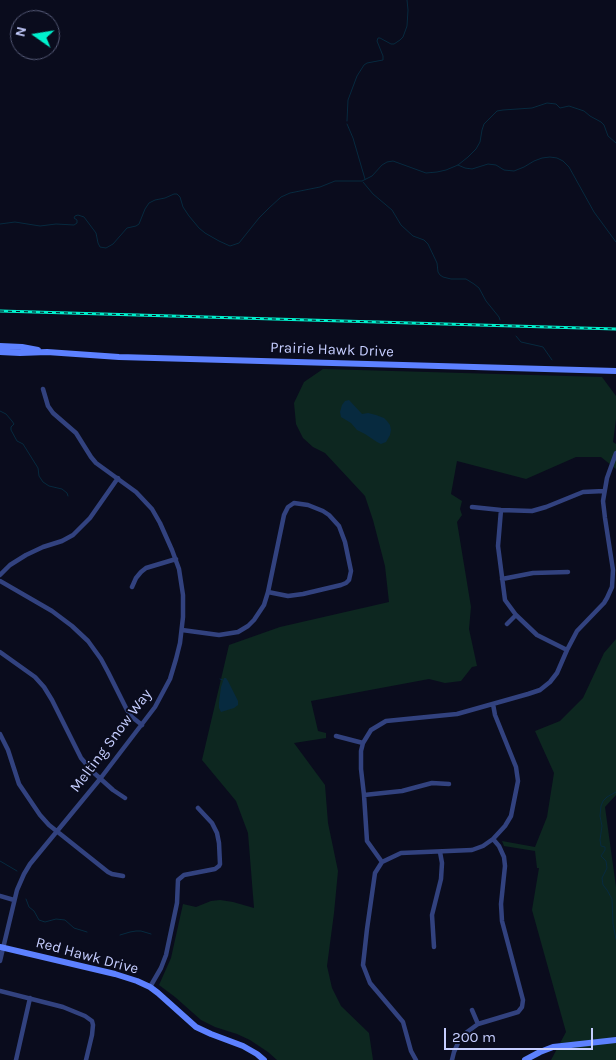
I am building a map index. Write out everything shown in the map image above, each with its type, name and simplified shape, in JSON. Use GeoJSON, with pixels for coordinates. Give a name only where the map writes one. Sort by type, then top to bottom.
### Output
{"type":"FeatureCollection","features":[{"type":"Feature","properties":{"kind":"street","name":"Prairie Hawk Drive"},"geometry":{"type":"LineString","coordinates":[[0,346],[32,348],[47,352]]}},
{"type":"Feature","properties":{"kind":"street","name":"Prairie Hawk Drive"},"geometry":{"type":"LineString","coordinates":[[0,352],[616,371]]}},
{"type":"Feature","properties":{"kind":"street","name":"Melting Snow Way"},"geometry":{"type":"LineString","coordinates":[[0,961],[14,900],[27,869],[100,779],[155,706],[170,679],[184,617],[179,569],[160,523],[152,509],[136,492],[96,463],[76,433],[53,413],[48,406],[43,388]]}},
{"type":"Feature","properties":{"kind":"street"},"geometry":{"type":"LineString","coordinates":[[382,862],[367,841],[361,769],[363,743],[371,730],[386,721],[457,714],[540,690],[550,682],[557,673],[577,631],[608,598],[613,582],[604,509],[604,492],[610,466],[616,453]]}},
{"type":"Feature","properties":{"kind":"street"},"geometry":{"type":"LineString","coordinates":[[0,575],[10,565],[26,555],[73,535],[90,518],[118,478]]}},
{"type":"Feature","properties":{"kind":"street"},"geometry":{"type":"LineString","coordinates":[[472,507],[532,511],[583,492],[604,492]]}},
{"type":"Feature","properties":{"kind":"street"},"geometry":{"type":"LineString","coordinates":[[182,630],[219,634],[238,632],[248,626],[264,605],[284,515],[288,507],[298,503],[316,508],[329,515],[339,526],[342,533],[351,571],[349,580],[341,585],[303,594],[288,596],[268,592]]}},
{"type":"Feature","properties":{"kind":"street"},"geometry":{"type":"LineString","coordinates":[[501,510],[498,546],[505,600],[516,615],[537,635],[567,650]]}},
{"type":"Feature","properties":{"kind":"street"},"geometry":{"type":"LineString","coordinates":[[132,587],[136,578],[146,568],[176,559]]}},
{"type":"Feature","properties":{"kind":"street"},"geometry":{"type":"LineString","coordinates":[[502,579],[533,573],[568,572]]}},
{"type":"Feature","properties":{"kind":"street"},"geometry":{"type":"LineString","coordinates":[[0,580],[52,611],[88,641],[101,659],[126,710],[142,725]]}},
{"type":"Feature","properties":{"kind":"street"},"geometry":{"type":"LineString","coordinates":[[507,624],[516,615]]}},
{"type":"Feature","properties":{"kind":"street"},"geometry":{"type":"LineString","coordinates":[[0,652],[36,677],[52,700],[81,758],[100,779],[125,798]]}},
{"type":"Feature","properties":{"kind":"street"},"geometry":{"type":"LineString","coordinates":[[416,1060],[411,1051],[402,1022],[370,983],[363,964],[375,873],[382,862],[401,853],[472,850],[483,846],[493,839],[505,826],[511,816],[518,781],[516,767],[493,704]]}},
{"type":"Feature","properties":{"kind":"street"},"geometry":{"type":"LineString","coordinates":[[0,734],[8,750],[23,792],[40,815],[57,832],[108,872],[123,876]]}},
{"type":"Feature","properties":{"kind":"street"},"geometry":{"type":"LineString","coordinates":[[336,736],[363,743]]}},
{"type":"Feature","properties":{"kind":"street"},"geometry":{"type":"LineString","coordinates":[[364,795],[402,791],[432,783],[449,784]]}},
{"type":"Feature","properties":{"kind":"street"},"geometry":{"type":"LineString","coordinates":[[150,987],[166,955],[177,903],[178,880],[184,875],[215,869],[220,864],[217,833],[212,823],[198,808]]}},
{"type":"Feature","properties":{"kind":"street"},"geometry":{"type":"LineString","coordinates":[[452,1060],[458,1043],[467,1032],[478,1024],[518,1012],[522,1007],[523,1000],[502,921],[501,904],[505,866],[504,857],[493,839]]}},
{"type":"Feature","properties":{"kind":"street"},"geometry":{"type":"LineString","coordinates":[[434,947],[432,915],[441,879],[442,864],[440,852]]}},
{"type":"Feature","properties":{"kind":"street"},"geometry":{"type":"LineString","coordinates":[[0,896],[14,900]]}},
{"type":"Feature","properties":{"kind":"street","name":"Red Hawk Drive"},"geometry":{"type":"LineString","coordinates":[[2,948],[115,974],[137,981],[150,987],[163,997],[196,1027],[243,1046],[264,1060]]}},
{"type":"Feature","properties":{"kind":"street"},"geometry":{"type":"LineString","coordinates":[[0,990],[63,1006],[92,1021],[92,1035],[86,1060]]}},
{"type":"Feature","properties":{"kind":"street"},"geometry":{"type":"LineString","coordinates":[[16,1060],[30,998]]}},
{"type":"Feature","properties":{"kind":"street"},"geometry":{"type":"LineString","coordinates":[[472,1010],[478,1024]]}},
{"type":"Feature","properties":{"kind":"street"},"geometry":{"type":"LineString","coordinates":[[525,1060],[553,1047],[613,1041]]}},
{"type":"Feature","properties":{"kind":"green space"},"geometry":{"type":"Polygon","coordinates":[[[323,369],[602,377],[616,396],[613,442],[616,444],[616,469],[601,457],[576,457],[526,479],[457,461],[451,494],[462,501],[460,509],[462,515],[457,522],[471,607],[469,629],[477,666],[472,667],[461,681],[445,683],[429,679],[311,701],[318,731],[326,733],[326,738],[294,743],[325,785],[328,823],[338,871],[327,966],[332,988],[341,1006],[369,1033],[373,1060],[277,1060],[250,1040],[201,1020],[159,985],[171,958],[183,904],[196,907],[211,901],[220,900],[254,908],[248,833],[236,801],[202,760],[229,645],[280,627],[389,602],[385,566],[365,496],[325,453],[313,447],[303,438],[296,424],[294,403],[304,382],[323,369]]]}},
{"type":"Feature","properties":{"kind":"green space"},"geometry":{"type":"Polygon","coordinates":[[[616,639],[616,795],[605,807],[616,887],[616,1060],[551,1060],[566,1032],[532,910],[539,868],[537,868],[535,851],[504,846],[502,841],[535,847],[547,817],[554,773],[535,731],[560,721],[583,698],[604,653],[616,639]]]}},
{"type":"Feature","properties":{"kind":"water"},"geometry":{"type":"Polygon","coordinates":[[[349,400],[362,414],[376,415],[387,421],[391,430],[386,442],[381,444],[377,442],[357,430],[351,423],[341,417],[342,405],[345,401],[349,400]]]}},
{"type":"Feature","properties":{"kind":"water"},"geometry":{"type":"Polygon","coordinates":[[[224,678],[228,681],[238,701],[238,705],[221,712],[219,702],[224,678]]]}},
{"type":"Feature","properties":{"kind":"waterway"},"geometry":{"type":"LineString","coordinates":[[347,121],[348,100],[357,76],[367,63],[383,60],[377,41],[378,38],[394,44],[403,37],[407,26],[407,0]]}},
{"type":"Feature","properties":{"kind":"waterway"},"geometry":{"type":"LineString","coordinates":[[0,224],[15,222],[40,226],[56,224],[74,225],[77,223],[77,220],[74,218],[78,215],[84,217],[96,233],[100,247],[106,248],[113,244],[127,228],[139,224],[149,203],[177,194],[183,207],[199,228],[230,246],[239,243],[269,208],[281,197],[290,193],[320,187],[335,181],[362,181],[372,176],[387,162],[393,161],[426,173],[446,170],[458,165],[476,149],[480,142],[484,124],[497,111],[532,108],[547,103],[556,104],[560,108],[569,106],[584,111],[601,122],[608,136],[616,143]]}},
{"type":"Feature","properties":{"kind":"waterway"},"geometry":{"type":"LineString","coordinates":[[347,124],[365,179]]}},
{"type":"Feature","properties":{"kind":"waterway"},"geometry":{"type":"LineString","coordinates":[[458,165],[472,169],[488,164],[496,165],[504,170],[514,171],[542,158],[557,158],[569,167],[594,212],[616,242]]}},
{"type":"Feature","properties":{"kind":"waterway"},"geometry":{"type":"LineString","coordinates":[[363,182],[373,194],[392,210],[401,225],[413,236],[424,240],[428,244],[437,263],[440,275],[451,279],[466,279],[474,284],[479,288],[500,320]]}},
{"type":"Feature","properties":{"kind":"waterway"},"geometry":{"type":"LineString","coordinates":[[516,336],[521,342],[543,347],[552,360]]}},
{"type":"Feature","properties":{"kind":"waterway"},"geometry":{"type":"LineString","coordinates":[[0,411],[6,414],[14,424],[11,430],[17,441],[23,444],[38,468],[39,476],[43,482],[49,486],[62,489],[68,496]]}},
{"type":"Feature","properties":{"kind":"waterway"},"geometry":{"type":"LineString","coordinates":[[616,792],[603,801],[600,816],[602,826],[600,840],[601,846],[605,847],[601,856],[606,861],[607,868],[602,878],[603,885],[612,899],[616,939]]}},
{"type":"Feature","properties":{"kind":"waterway"},"geometry":{"type":"LineString","coordinates":[[0,861],[17,871]]}},
{"type":"Feature","properties":{"kind":"waterway"},"geometry":{"type":"LineString","coordinates":[[26,899],[29,907],[34,911],[39,920],[45,922],[56,919],[65,920],[74,928],[87,932]]}},
{"type":"Feature","properties":{"kind":"waterway"},"geometry":{"type":"LineString","coordinates":[[120,935],[136,931],[151,934]]}},
{"type":"Feature","properties":{"kind":"railway"},"geometry":{"type":"LineString","coordinates":[[0,311],[616,329]]}}]}
